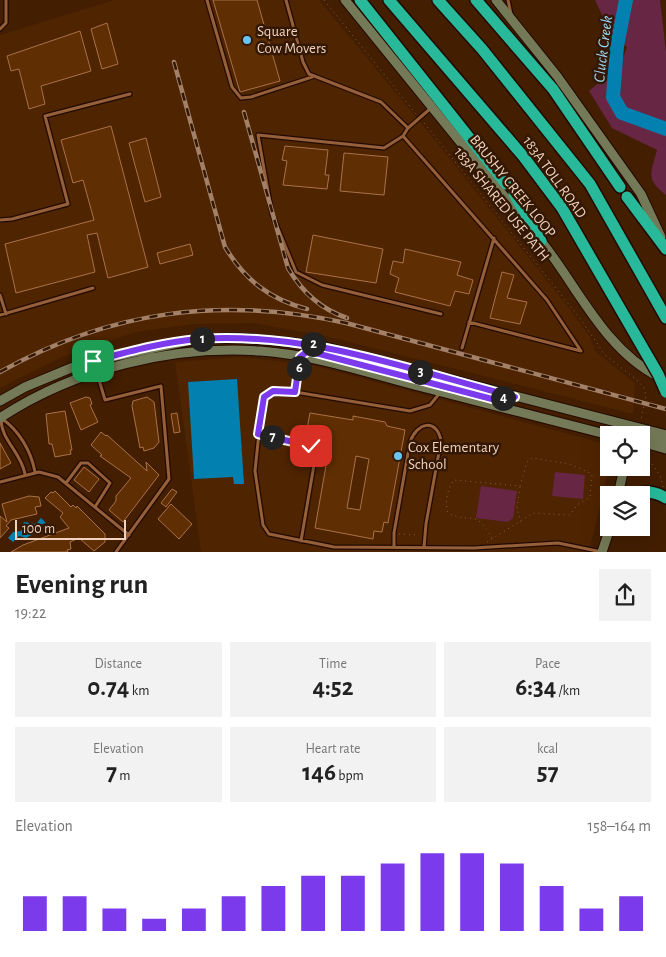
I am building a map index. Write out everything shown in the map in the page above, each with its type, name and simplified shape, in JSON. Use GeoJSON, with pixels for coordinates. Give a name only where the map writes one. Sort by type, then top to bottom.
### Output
{"type":"FeatureCollection","features":[{"type":"Feature","properties":{"kind":"highway"},"geometry":{"type":"LineString","coordinates":[[360,0],[506,184]]}},
{"type":"Feature","properties":{"kind":"highway","name":"183A TOLL ROAD"},"geometry":{"type":"LineString","coordinates":[[389,0],[524,156],[562,208],[658,374],[666,392]]}},
{"type":"Feature","properties":{"kind":"highway","name":"183A TOLL ROAD"},"geometry":{"type":"LineString","coordinates":[[438,0],[482,49],[590,184],[666,318]]}},
{"type":"Feature","properties":{"kind":"highway"},"geometry":{"type":"LineString","coordinates":[[476,0],[553,89],[620,187]]}},
{"type":"Feature","properties":{"kind":"highway"},"geometry":{"type":"LineString","coordinates":[[514,194],[541,241]]}},
{"type":"Feature","properties":{"kind":"highway"},"geometry":{"type":"LineString","coordinates":[[627,198],[666,248]]}},
{"type":"Feature","properties":{"kind":"highway"},"geometry":{"type":"LineString","coordinates":[[650,492],[665,495]]}},
{"type":"Feature","properties":{"kind":"main road","name":"BRUSHY CREEK LOOP"},"geometry":{"type":"LineString","coordinates":[[345,0],[541,241],[590,310],[626,354],[643,368],[666,380]]}},
{"type":"Feature","properties":{"kind":"main road"},"geometry":{"type":"LineString","coordinates":[[496,0],[557,76],[641,194],[666,248]]}},
{"type":"Feature","properties":{"kind":"main road"},"geometry":{"type":"LineString","coordinates":[[0,401],[25,387],[83,363],[196,339],[239,338],[318,345],[666,435]]}},
{"type":"Feature","properties":{"kind":"main road"},"geometry":{"type":"LineString","coordinates":[[0,418],[36,398],[97,373],[149,359],[211,350],[260,351],[324,361],[600,432]]}},
{"type":"Feature","properties":{"kind":"main road"},"geometry":{"type":"LineString","coordinates":[[300,357],[308,351],[316,352],[492,399],[515,397]]}},
{"type":"Feature","properties":{"kind":"main road"},"geometry":{"type":"LineString","coordinates":[[615,422],[619,426]]}},
{"type":"Feature","properties":{"kind":"main road"},"geometry":{"type":"LineString","coordinates":[[650,438],[666,442]]}},
{"type":"Feature","properties":{"kind":"main road"},"geometry":{"type":"LineString","coordinates":[[650,445],[666,449]]}},
{"type":"Feature","properties":{"kind":"main road"},"geometry":{"type":"LineString","coordinates":[[602,552],[607,536]]}},
{"type":"Feature","properties":{"kind":"lane"},"geometry":{"type":"LineString","coordinates":[[0,29],[6,23],[6,0]]}},
{"type":"Feature","properties":{"kind":"lane"},"geometry":{"type":"LineString","coordinates":[[207,0],[232,87],[241,98],[251,97],[312,77],[382,102],[408,128]]}},
{"type":"Feature","properties":{"kind":"lane"},"geometry":{"type":"LineString","coordinates":[[286,0],[303,62],[312,77]]}},
{"type":"Feature","properties":{"kind":"lane"},"geometry":{"type":"LineString","coordinates":[[508,0],[515,24]]}},
{"type":"Feature","properties":{"kind":"lane"},"geometry":{"type":"LineString","coordinates":[[0,220],[12,219],[68,204],[45,116],[130,94]]}},
{"type":"Feature","properties":{"kind":"lane"},"geometry":{"type":"LineString","coordinates":[[431,108],[408,128],[403,136],[384,148],[258,135],[272,214],[296,272],[322,285],[441,314]]}},
{"type":"Feature","properties":{"kind":"lane"},"geometry":{"type":"LineString","coordinates":[[403,136],[494,238],[546,300],[581,351],[469,322]]}},
{"type":"Feature","properties":{"kind":"lane"},"geometry":{"type":"LineString","coordinates":[[462,348],[494,238]]}},
{"type":"Feature","properties":{"kind":"lane"},"geometry":{"type":"LineString","coordinates":[[0,315],[93,288]]}},
{"type":"Feature","properties":{"kind":"lane"},"geometry":{"type":"LineString","coordinates":[[0,295],[6,314]]}},
{"type":"Feature","properties":{"kind":"lane"},"geometry":{"type":"LineString","coordinates":[[295,392],[300,357]]}},
{"type":"Feature","properties":{"kind":"lane"},"geometry":{"type":"LineString","coordinates":[[97,373],[105,400],[161,386],[169,479],[116,552]]}},
{"type":"Feature","properties":{"kind":"lane"},"geometry":{"type":"LineString","coordinates":[[441,392],[430,405],[410,411],[387,409],[295,392],[273,391],[268,393],[262,401],[255,471],[263,525],[269,534],[334,547],[474,548],[558,543],[602,552]]}},
{"type":"Feature","properties":{"kind":"lane"},"geometry":{"type":"LineString","coordinates":[[0,418],[11,424],[29,451],[35,472]]}},
{"type":"Feature","properties":{"kind":"lane"},"geometry":{"type":"LineString","coordinates":[[0,418],[1,430],[22,461],[25,474]]}},
{"type":"Feature","properties":{"kind":"lane"},"geometry":{"type":"LineString","coordinates":[[394,547],[394,533],[410,442],[417,428],[422,425],[429,426],[440,435],[440,447],[426,524],[424,547]]}},
{"type":"Feature","properties":{"kind":"lane"},"geometry":{"type":"LineString","coordinates":[[258,434],[306,443],[315,449],[315,459],[301,541]]}},
{"type":"Feature","properties":{"kind":"lane"},"geometry":{"type":"LineString","coordinates":[[66,483],[81,463],[88,463],[110,484],[95,506]]}},
{"type":"Feature","properties":{"kind":"lane"},"geometry":{"type":"LineString","coordinates":[[0,482],[35,472],[58,477],[129,535]]}},
{"type":"Feature","properties":{"kind":"path","name":"183A SHARED USE PATH"},"geometry":{"type":"LineString","coordinates":[[324,0],[582,321],[605,355],[644,388],[646,396],[641,424]]}},
{"type":"Feature","properties":{"kind":"path"},"geometry":{"type":"LineString","coordinates":[[487,542],[521,522],[533,513],[570,515],[575,507],[590,497],[593,477],[590,472],[570,464],[532,458],[527,462],[520,486],[517,509],[521,522]]}},
{"type":"Feature","properties":{"kind":"path"},"geometry":{"type":"LineString","coordinates":[[650,461],[660,475],[665,495]]}},
{"type":"Feature","properties":{"kind":"path"},"geometry":{"type":"LineString","coordinates":[[492,538],[484,523],[479,520],[448,513],[446,509],[451,482],[462,479],[520,486]]}},
{"type":"Feature","properties":{"kind":"path"},"geometry":{"type":"LineString","coordinates":[[400,534],[418,535]]}},
{"type":"Feature","properties":{"kind":"shaded area"},"geometry":{"type":"Polygon","coordinates":[[[114,0],[319,0],[430,134],[566,304],[590,337],[595,351],[635,383],[633,414],[321,335],[253,323],[193,324],[136,332],[60,358],[0,388],[0,35],[114,0]]]}},
{"type":"Feature","properties":{"kind":"shaded area"},"geometry":{"type":"Polygon","coordinates":[[[595,0],[660,0],[666,52],[666,195],[652,180],[651,175],[657,150],[612,128],[589,91],[621,64],[627,47],[612,36],[595,0]]]}},
{"type":"Feature","properties":{"kind":"shaded area","name":"Cox Elementary School"},"geometry":{"type":"Polygon","coordinates":[[[237,357],[308,364],[600,443],[600,476],[607,476],[605,486],[600,486],[600,505],[589,552],[201,552],[175,362],[237,357]]]}},
{"type":"Feature","properties":{"kind":"shaded area"},"geometry":{"type":"Polygon","coordinates":[[[555,472],[585,475],[583,499],[552,496],[555,472]]]}},
{"type":"Feature","properties":{"kind":"shaded area"},"geometry":{"type":"Polygon","coordinates":[[[481,486],[517,491],[513,518],[508,522],[476,518],[481,486]]]}},
{"type":"Feature","properties":{"kind":"water"},"geometry":{"type":"Polygon","coordinates":[[[237,379],[244,484],[234,484],[233,477],[194,479],[188,382],[237,379]]]}},
{"type":"Feature","properties":{"kind":"water"},"geometry":{"type":"Polygon","coordinates":[[[41,518],[46,523],[39,525],[38,534],[35,533],[26,538],[19,536],[13,542],[8,538],[13,532],[21,531],[24,522],[36,524],[41,518]]]}},
{"type":"Feature","properties":{"kind":"building","name":"Square Cow Movers"},"geometry":{"type":"Polygon","coordinates":[[[213,0],[257,0],[280,81],[240,92],[213,0]]]}},
{"type":"Feature","properties":{"kind":"building"},"geometry":{"type":"Polygon","coordinates":[[[107,23],[118,64],[102,69],[91,29],[107,23]]]}},
{"type":"Feature","properties":{"kind":"building"},"geometry":{"type":"Polygon","coordinates":[[[80,31],[91,71],[41,86],[45,104],[29,109],[19,69],[11,71],[7,56],[80,31]]]}},
{"type":"Feature","properties":{"kind":"building"},"geometry":{"type":"Polygon","coordinates":[[[111,126],[148,267],[108,278],[97,233],[87,235],[95,272],[16,293],[5,244],[94,220],[83,180],[73,183],[61,140],[111,126]]]}},
{"type":"Feature","properties":{"kind":"building"},"geometry":{"type":"Polygon","coordinates":[[[146,138],[161,197],[145,202],[129,143],[146,138]]]}},
{"type":"Feature","properties":{"kind":"building"},"geometry":{"type":"Polygon","coordinates":[[[285,146],[328,150],[325,175],[329,175],[327,189],[283,185],[287,161],[282,160],[285,146]]]}},
{"type":"Feature","properties":{"kind":"building"},"geometry":{"type":"Polygon","coordinates":[[[344,153],[388,157],[384,195],[340,191],[344,153]]]}},
{"type":"Feature","properties":{"kind":"building"},"geometry":{"type":"Polygon","coordinates":[[[313,235],[383,249],[376,283],[306,272],[313,235]]]}},
{"type":"Feature","properties":{"kind":"building"},"geometry":{"type":"Polygon","coordinates":[[[190,244],[193,255],[160,264],[157,253],[190,244]]]}},
{"type":"Feature","properties":{"kind":"building"},"geometry":{"type":"Polygon","coordinates":[[[405,249],[461,262],[457,275],[473,280],[469,294],[455,291],[450,306],[395,292],[399,278],[390,274],[393,261],[403,263],[405,249]]]}},
{"type":"Feature","properties":{"kind":"building"},"geometry":{"type":"Polygon","coordinates":[[[502,272],[514,275],[507,298],[527,302],[520,324],[490,318],[502,272]]]}},
{"type":"Feature","properties":{"kind":"building"},"geometry":{"type":"Polygon","coordinates":[[[86,397],[90,398],[92,404],[90,405],[98,422],[81,430],[70,403],[86,397]]]}},
{"type":"Feature","properties":{"kind":"building"},"geometry":{"type":"Polygon","coordinates":[[[147,397],[154,402],[159,442],[154,448],[144,451],[143,447],[140,448],[132,406],[133,401],[147,397]]]}},
{"type":"Feature","properties":{"kind":"building"},"geometry":{"type":"Polygon","coordinates":[[[65,411],[72,450],[70,450],[71,454],[55,457],[52,444],[49,444],[46,414],[65,411]]]}},
{"type":"Feature","properties":{"kind":"building"},"geometry":{"type":"Polygon","coordinates":[[[177,413],[180,432],[174,433],[171,414],[177,413]]]}},
{"type":"Feature","properties":{"kind":"building"},"geometry":{"type":"Polygon","coordinates":[[[310,413],[353,420],[353,416],[385,422],[387,426],[405,430],[388,523],[384,522],[382,532],[374,531],[373,539],[315,528],[330,443],[305,439],[310,413]],[[356,456],[347,508],[360,510],[369,459],[356,456]]]}},
{"type":"Feature","properties":{"kind":"building"},"geometry":{"type":"Polygon","coordinates":[[[101,432],[107,435],[147,471],[146,462],[159,475],[123,522],[109,510],[116,501],[116,496],[131,478],[100,456],[102,455],[91,445],[101,432]]]}},
{"type":"Feature","properties":{"kind":"building"},"geometry":{"type":"Polygon","coordinates":[[[0,443],[11,463],[0,469],[0,443]]]}},
{"type":"Feature","properties":{"kind":"building"},"geometry":{"type":"Polygon","coordinates":[[[84,467],[99,479],[89,492],[74,480],[84,467]]]}},
{"type":"Feature","properties":{"kind":"building"},"geometry":{"type":"Polygon","coordinates":[[[172,489],[177,492],[166,507],[161,503],[172,489]]]}},
{"type":"Feature","properties":{"kind":"building"},"geometry":{"type":"Polygon","coordinates":[[[55,491],[71,507],[73,505],[76,508],[77,506],[105,534],[105,542],[94,551],[79,538],[70,542],[71,549],[67,550],[68,552],[11,552],[23,545],[69,528],[60,517],[63,513],[45,498],[55,491]]]}},
{"type":"Feature","properties":{"kind":"building"},"geometry":{"type":"Polygon","coordinates":[[[29,496],[39,497],[41,506],[35,507],[37,514],[11,520],[6,526],[9,528],[0,538],[0,516],[7,522],[2,504],[29,496]]]}},
{"type":"Feature","properties":{"kind":"building"},"geometry":{"type":"Polygon","coordinates":[[[171,504],[192,524],[179,539],[158,519],[171,504]]]}},
{"type":"Feature","properties":{"kind":"waterway","name":"Cluck Creek"},"geometry":{"type":"LineString","coordinates":[[626,0],[617,46],[613,97],[622,113],[666,129]]}},
{"type":"Feature","properties":{"kind":"railway"},"geometry":{"type":"LineString","coordinates":[[174,62],[225,247],[241,269],[259,287],[281,300],[307,309]]}},
{"type":"Feature","properties":{"kind":"railway"},"geometry":{"type":"LineString","coordinates":[[244,112],[288,268],[299,285],[320,305],[347,318]]}},
{"type":"Feature","properties":{"kind":"railway"},"geometry":{"type":"LineString","coordinates":[[0,372],[42,351],[84,334],[126,322],[168,314],[212,310],[256,311],[300,315],[346,323],[666,409]]}},
{"type":"Feature","properties":{"kind":"place","name":"Square Cow Movers"},"geometry":{"type":"Point","coordinates":[247,40]}},
{"type":"Feature","properties":{"kind":"place","name":"Cox Elementary School"},"geometry":{"type":"Point","coordinates":[398,456]}},
{"type":"Feature","properties":{"kind":"route"},"geometry":{"type":"LineString","coordinates":[[93,361],[196,339],[239,338],[298,342],[318,345],[515,397],[492,399],[308,351],[300,357],[295,392],[273,391],[264,397],[258,434],[306,443],[311,446]]}}]}
